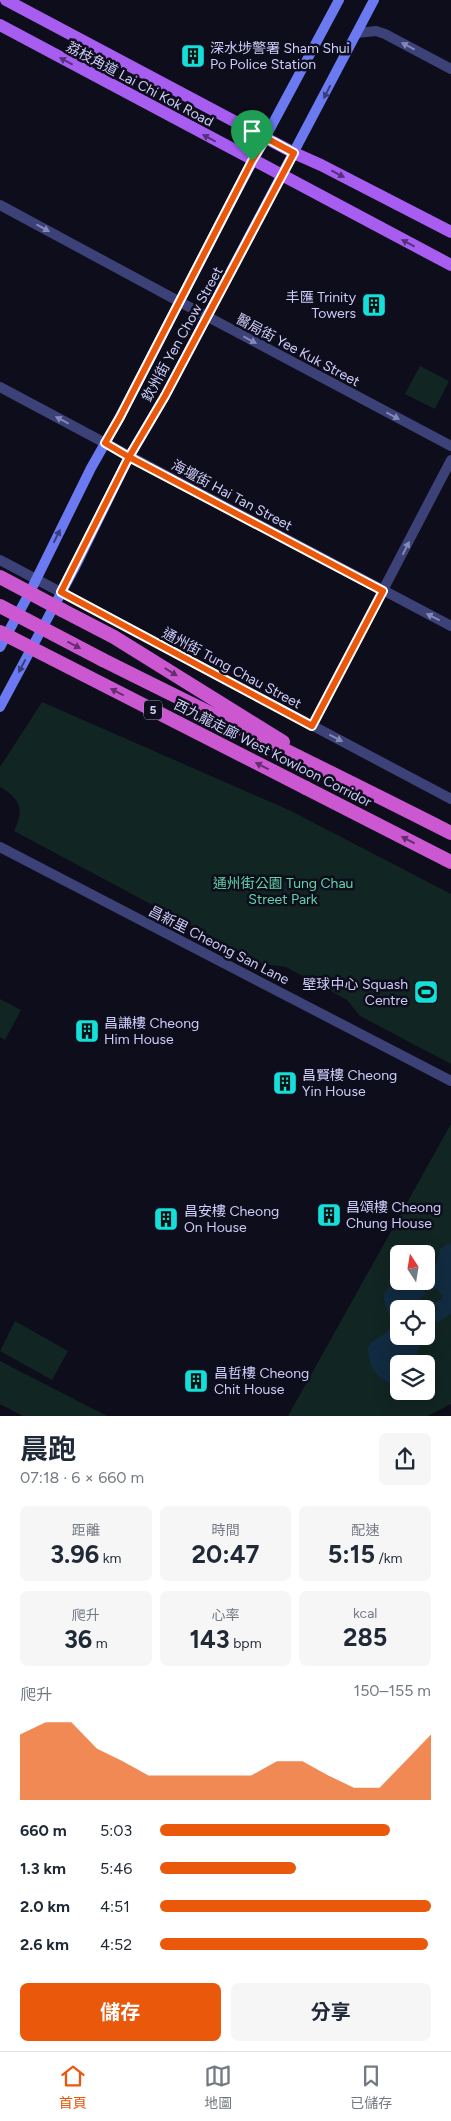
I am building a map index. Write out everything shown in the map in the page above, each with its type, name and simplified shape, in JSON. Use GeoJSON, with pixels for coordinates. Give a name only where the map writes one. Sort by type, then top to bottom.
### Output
{"type":"FeatureCollection","features":[{"type":"Feature","properties":{"kind":"highway"},"geometry":{"type":"LineString","coordinates":[[0,577],[114,637],[317,765]]}},
{"type":"Feature","properties":{"kind":"highway","name":"西九龍走廊 West Kowloon Corridor"},"geometry":{"type":"LineString","coordinates":[[0,606],[270,744],[317,765],[451,833]]}},
{"type":"Feature","properties":{"kind":"highway","name":"西九龍走廊 West Kowloon Corridor"},"geometry":{"type":"LineString","coordinates":[[0,632],[451,862]]}},
{"type":"Feature","properties":{"kind":"main road","name":"荔枝角道 Lai Chi Kok Road"},"geometry":{"type":"LineString","coordinates":[[6,0],[294,153],[451,232]]}},
{"type":"Feature","properties":{"kind":"main road","name":"欽州街 Yen Chow Street"},"geometry":{"type":"LineString","coordinates":[[0,647],[252,161],[339,0]]}},
{"type":"Feature","properties":{"kind":"main road","name":"欽州街 Yen Chow Street"},"geometry":{"type":"LineString","coordinates":[[0,707],[129,457],[165,396],[374,0]]}},
{"type":"Feature","properties":{"kind":"main road","name":"荔枝角道 Lai Chi Kok Road"},"geometry":{"type":"LineString","coordinates":[[0,26],[451,265]]}},
{"type":"Feature","properties":{"kind":"street"},"geometry":{"type":"LineString","coordinates":[[357,33],[376,31],[385,34],[451,69]]}},
{"type":"Feature","properties":{"kind":"street","name":"醫局街 Yee Kuk Street"},"geometry":{"type":"LineString","coordinates":[[0,205],[451,446]]}},
{"type":"Feature","properties":{"kind":"street","name":"海壇街 Hai Tan Street"},"geometry":{"type":"LineString","coordinates":[[0,387],[451,626]]}},
{"type":"Feature","properties":{"kind":"street"},"geometry":{"type":"LineString","coordinates":[[312,726],[451,460]]}},
{"type":"Feature","properties":{"kind":"street","name":"通州街 Tung Chau Street"},"geometry":{"type":"LineString","coordinates":[[0,560],[451,798]]}},
{"type":"Feature","properties":{"kind":"street","name":"昌新里 Cheong San Lane"},"geometry":{"type":"LineString","coordinates":[[0,847],[451,1081]]}},
{"type":"Feature","properties":{"kind":"green space"},"geometry":{"type":"Polygon","coordinates":[[[420,366],[449,381],[435,409],[405,394],[420,366]]]}},
{"type":"Feature","properties":{"kind":"green space","name":"通州街公園 Tung Chau Street Park"},"geometry":{"type":"Polygon","coordinates":[[[42,702],[291,811],[451,894],[451,1064],[360,1016],[347,1000],[286,967],[263,964],[14,831],[19,816],[19,805],[12,795],[0,787],[0,767],[42,702]]]}},
{"type":"Feature","properties":{"kind":"green space"},"geometry":{"type":"Polygon","coordinates":[[[0,999],[21,1010],[5,1040],[0,1037],[0,999]]]}},
{"type":"Feature","properties":{"kind":"green space"},"geometry":{"type":"Polygon","coordinates":[[[451,1124],[451,1404],[428,1416],[288,1416],[451,1124]]]}},
{"type":"Feature","properties":{"kind":"green space"},"geometry":{"type":"Polygon","coordinates":[[[15,1321],[68,1351],[52,1380],[0,1351],[15,1321]]]}},
{"type":"Feature","properties":{"kind":"green space"},"geometry":{"type":"Polygon","coordinates":[[[0,1361],[107,1416],[23,1416],[0,1404],[0,1361]]]}},
{"type":"Feature","properties":{"kind":"water"},"geometry":{"type":"Polygon","coordinates":[[[448,1243],[451,1244],[451,1314],[437,1323],[435,1311],[438,1309],[435,1302],[443,1298],[437,1288],[435,1289],[435,1265],[440,1249],[448,1243]]]}},
{"type":"Feature","properties":{"kind":"water"},"geometry":{"type":"Polygon","coordinates":[[[389,1287],[390,1290],[424,1290],[426,1294],[420,1298],[421,1300],[390,1300],[390,1316],[384,1299],[389,1287]]]}},
{"type":"Feature","properties":{"kind":"water"},"geometry":{"type":"Polygon","coordinates":[[[390,1326],[390,1345],[420,1345],[417,1355],[390,1355],[390,1383],[376,1373],[368,1354],[368,1347],[389,1329],[390,1326]]]}},
{"type":"Feature","properties":{"kind":"place","name":"深水埗警署 Sham Shui Po Police Station"},"geometry":{"type":"Point","coordinates":[193,56]}},
{"type":"Feature","properties":{"kind":"place","name":"丰匯 Trinity Towers"},"geometry":{"type":"Point","coordinates":[374,305]}},
{"type":"Feature","properties":{"kind":"place","name":"壁球中心 Squash Centre"},"geometry":{"type":"Point","coordinates":[426,992]}},
{"type":"Feature","properties":{"kind":"place","name":"昌謙樓 Cheong Him House"},"geometry":{"type":"Point","coordinates":[87,1031]}},
{"type":"Feature","properties":{"kind":"place","name":"昌賢樓 Cheong Yin House"},"geometry":{"type":"Point","coordinates":[285,1083]}},
{"type":"Feature","properties":{"kind":"place","name":"昌頌樓 Cheong Chung House"},"geometry":{"type":"Point","coordinates":[329,1215]}},
{"type":"Feature","properties":{"kind":"place","name":"昌安樓 Cheong On House"},"geometry":{"type":"Point","coordinates":[166,1219]}},
{"type":"Feature","properties":{"kind":"place","name":"昌哲樓 Cheong Chit House"},"geometry":{"type":"Point","coordinates":[196,1381]}},
{"type":"Feature","properties":{"kind":"route"},"geometry":{"type":"LineString","coordinates":[[252,161],[194,276],[105,443],[129,457],[61,592],[312,726],[383,591],[129,457],[150,418],[165,396],[294,153],[266,138],[252,161]]}}]}
